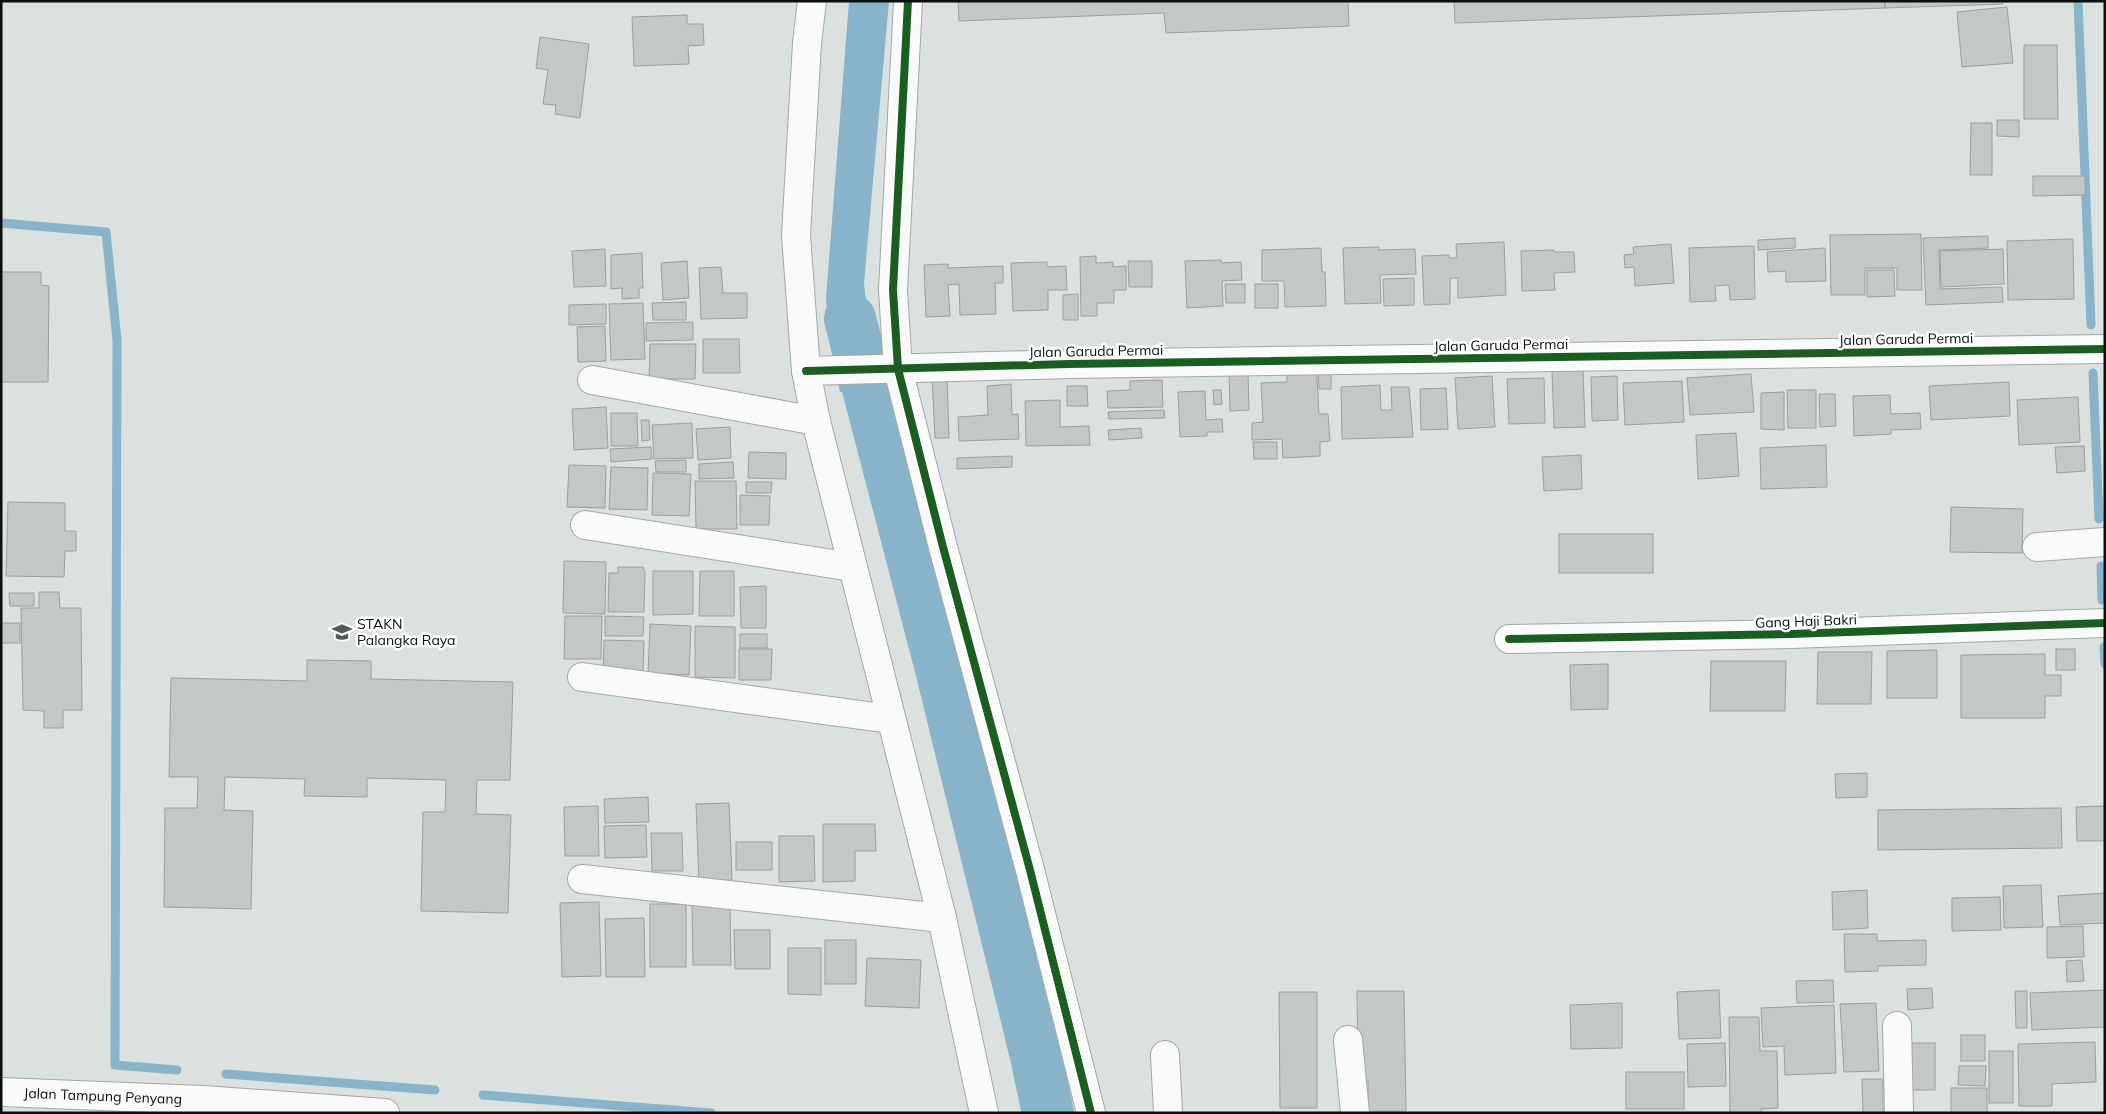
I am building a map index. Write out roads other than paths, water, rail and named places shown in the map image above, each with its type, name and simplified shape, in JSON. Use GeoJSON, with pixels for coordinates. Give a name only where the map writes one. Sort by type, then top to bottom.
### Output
{"type":"FeatureCollection","features":[{"type":"Feature","properties":{"kind":"street"},"geometry":{"type":"LineString","coordinates":[[812,1],[796,235],[806,371],[816,421],[852,567],[942,918],[984,1113]]}},
{"type":"Feature","properties":{"kind":"street"},"geometry":{"type":"LineString","coordinates":[[908,1],[893,290],[886,369],[943,547],[1030,870],[1091,1113]]}},
{"type":"Feature","properties":{"kind":"street","name":"Jalan Garuda Permai"},"geometry":{"type":"LineString","coordinates":[[806,371],[1069,364],[2105,349]]}},
{"type":"Feature","properties":{"kind":"street"},"geometry":{"type":"LineString","coordinates":[[592,380],[816,421]]}},
{"type":"Feature","properties":{"kind":"street"},"geometry":{"type":"LineString","coordinates":[[585,525],[852,567]]}},
{"type":"Feature","properties":{"kind":"street"},"geometry":{"type":"LineString","coordinates":[[2037,547],[2105,542]]}},
{"type":"Feature","properties":{"kind":"street","name":"Gang Haji Bakri"},"geometry":{"type":"LineString","coordinates":[[1509,639],[1801,634],[2105,623]]}},
{"type":"Feature","properties":{"kind":"street"},"geometry":{"type":"LineString","coordinates":[[582,677],[890,718]]}},
{"type":"Feature","properties":{"kind":"street"},"geometry":{"type":"LineString","coordinates":[[582,879],[942,918]]}},
{"type":"Feature","properties":{"kind":"street"},"geometry":{"type":"LineString","coordinates":[[1897,1026],[1899,1113]]}},
{"type":"Feature","properties":{"kind":"street"},"geometry":{"type":"LineString","coordinates":[[1348,1040],[1355,1113]]}},
{"type":"Feature","properties":{"kind":"street"},"geometry":{"type":"LineString","coordinates":[[1165,1055],[1168,1113]]}},
{"type":"Feature","properties":{"kind":"street","name":"Jalan Tampung Penyang"},"geometry":{"type":"LineString","coordinates":[[1,1092],[144,1105],[385,1113]]}},
{"type":"Feature","properties":{"kind":"water"},"geometry":{"type":"Polygon","coordinates":[[[849,1],[889,1],[864,283],[869,330],[880,386],[840,392],[829,339],[826,298],[849,1]]]}},
{"type":"Feature","properties":{"kind":"waterway"},"geometry":{"type":"LineString","coordinates":[[2078,1],[2091,325]]}},
{"type":"Feature","properties":{"kind":"waterway"},"geometry":{"type":"LineString","coordinates":[[1,223],[106,232],[117,340],[115,1065],[177,1070]]}},
{"type":"Feature","properties":{"kind":"waterway"},"geometry":{"type":"LineString","coordinates":[[850,319],[941,669],[1036,1056],[1048,1113]]}},
{"type":"Feature","properties":{"kind":"waterway"},"geometry":{"type":"LineString","coordinates":[[2093,373],[2099,519]]}},
{"type":"Feature","properties":{"kind":"waterway"},"geometry":{"type":"LineString","coordinates":[[2101,566],[2102,600]]}},
{"type":"Feature","properties":{"kind":"waterway"},"geometry":{"type":"LineString","coordinates":[[2104,647],[2105,664]]}},
{"type":"Feature","properties":{"kind":"waterway"},"geometry":{"type":"LineString","coordinates":[[226,1074],[435,1090]]}},
{"type":"Feature","properties":{"kind":"waterway"},"geometry":{"type":"LineString","coordinates":[[483,1095],[711,1113]]}},
{"type":"Feature","properties":{"kind":"place","name":"STAKN Palangka Raya"},"geometry":{"type":"Point","coordinates":[342,632]}}]}
